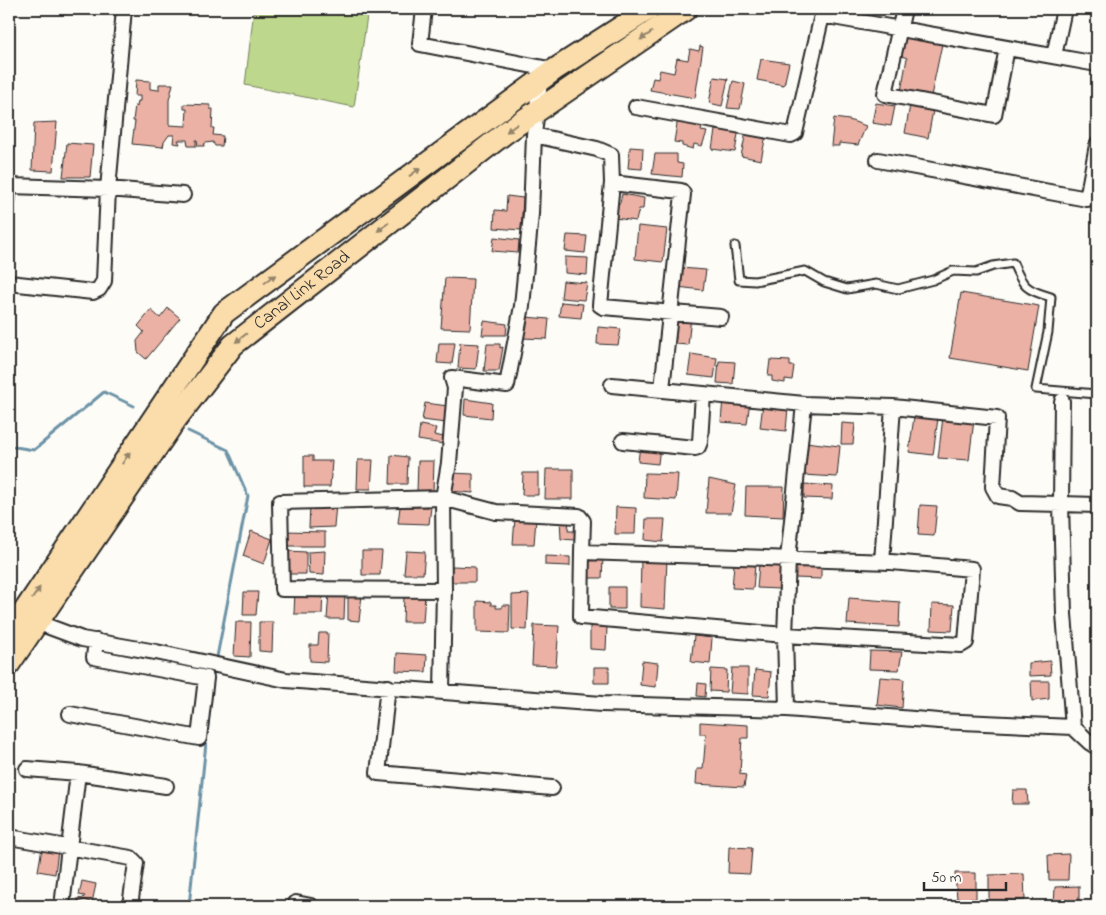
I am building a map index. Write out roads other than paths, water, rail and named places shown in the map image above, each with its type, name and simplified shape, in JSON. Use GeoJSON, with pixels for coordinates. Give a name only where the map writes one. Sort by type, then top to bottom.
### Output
{"type":"FeatureCollection","features":[{"type":"Feature","properties":{"kind":"main road","name":"Canal Link Road"},"geometry":{"type":"LineString","coordinates":[[9,634],[224,313],[547,76],[649,9]]}},
{"type":"Feature","properties":{"kind":"main road","name":"Canal Link Road"},"geometry":{"type":"LineString","coordinates":[[9,664],[176,419],[233,345],[389,222],[537,110],[679,11]]}},
{"type":"Feature","properties":{"kind":"street"},"geometry":{"type":"LineString","coordinates":[[9,283],[93,292],[99,289],[104,281],[108,189],[124,9]]}},
{"type":"Feature","properties":{"kind":"street"},"geometry":{"type":"LineString","coordinates":[[424,9],[420,44],[547,76],[537,110],[534,135],[531,214],[522,306],[507,385],[452,378],[454,397],[449,463],[443,498],[442,691]]}},
{"type":"Feature","properties":{"kind":"street"},"geometry":{"type":"LineString","coordinates":[[904,9],[884,94],[994,115],[1007,48]]}},
{"type":"Feature","properties":{"kind":"street"},"geometry":{"type":"LineString","coordinates":[[1054,56],[1064,9]]}},
{"type":"Feature","properties":{"kind":"street"},"geometry":{"type":"LineString","coordinates":[[636,107],[791,135],[795,133],[823,12],[899,29],[1097,64]]}},
{"type":"Feature","properties":{"kind":"street"},"geometry":{"type":"LineString","coordinates":[[534,135],[609,153],[612,158],[612,183],[600,305],[603,307],[721,317]]}},
{"type":"Feature","properties":{"kind":"street"},"geometry":{"type":"LineString","coordinates":[[878,160],[1092,200],[1097,145]]}},
{"type":"Feature","properties":{"kind":"street"},"geometry":{"type":"LineString","coordinates":[[612,183],[681,191],[683,194],[662,389]]}},
{"type":"Feature","properties":{"kind":"street"},"geometry":{"type":"LineString","coordinates":[[9,186],[108,189],[183,195]]}},
{"type":"Feature","properties":{"kind":"street"},"geometry":{"type":"LineString","coordinates":[[612,385],[804,404],[893,407],[997,418],[993,487],[998,496],[1012,498],[1020,503],[1097,505]]}},
{"type":"Feature","properties":{"kind":"street"},"geometry":{"type":"LineString","coordinates":[[623,441],[694,448],[698,446],[700,442],[703,394]]}},
{"type":"Feature","properties":{"kind":"street"},"geometry":{"type":"LineString","coordinates":[[1062,401],[1061,504],[1064,614],[1073,727]]}},
{"type":"Feature","properties":{"kind":"street"},"geometry":{"type":"LineString","coordinates":[[787,709],[785,635],[788,559],[804,404]]}},
{"type":"Feature","properties":{"kind":"street"},"geometry":{"type":"LineString","coordinates":[[882,562],[893,407]]}},
{"type":"Feature","properties":{"kind":"street"},"geometry":{"type":"LineString","coordinates":[[444,590],[282,589],[280,502],[443,498],[496,512],[579,516],[583,521],[582,552],[581,617],[785,635],[961,645],[966,642],[972,569],[882,562],[582,552]]}},
{"type":"Feature","properties":{"kind":"street"},"geometry":{"type":"LineString","coordinates":[[36,622],[82,639],[286,680],[602,704],[787,709],[939,721],[1073,727],[1097,747]]}},
{"type":"Feature","properties":{"kind":"street"},"geometry":{"type":"LineString","coordinates":[[70,714],[199,738],[206,678],[94,657],[96,641]]}},
{"type":"Feature","properties":{"kind":"street"},"geometry":{"type":"LineString","coordinates":[[196,676],[198,661]]}},
{"type":"Feature","properties":{"kind":"street"},"geometry":{"type":"LineString","coordinates":[[388,687],[378,773],[552,788]]}},
{"type":"Feature","properties":{"kind":"street"},"geometry":{"type":"LineString","coordinates":[[27,770],[78,773],[166,786]]}},
{"type":"Feature","properties":{"kind":"street"},"geometry":{"type":"LineString","coordinates":[[62,906],[78,773]]}},
{"type":"Feature","properties":{"kind":"street"},"geometry":{"type":"LineString","coordinates":[[9,837],[70,846],[135,860],[130,906]]}},
{"type":"Feature","properties":{"kind":"street"},"geometry":{"type":"LineString","coordinates":[[296,903],[311,906]]}},
{"type":"Feature","properties":{"kind":"lane"},"geometry":{"type":"LineString","coordinates":[[735,246],[739,280],[755,281],[805,271],[824,282],[847,289],[876,284],[898,289],[933,280],[953,271],[976,272],[993,266],[1013,264],[1023,285],[1038,294],[1051,298],[1048,332],[1036,389],[1097,394]]}},
{"type":"Feature","properties":{"kind":"waterway"},"geometry":{"type":"LineString","coordinates":[[9,446],[34,450],[104,392],[134,406]]}},
{"type":"Feature","properties":{"kind":"waterway"},"geometry":{"type":"LineString","coordinates":[[188,431],[228,450],[248,496],[216,662]]}},
{"type":"Feature","properties":{"kind":"waterway"},"geometry":{"type":"LineString","coordinates":[[212,682],[215,668]]}},
{"type":"Feature","properties":{"kind":"waterway"},"geometry":{"type":"LineString","coordinates":[[189,906],[211,695]]}}]}
